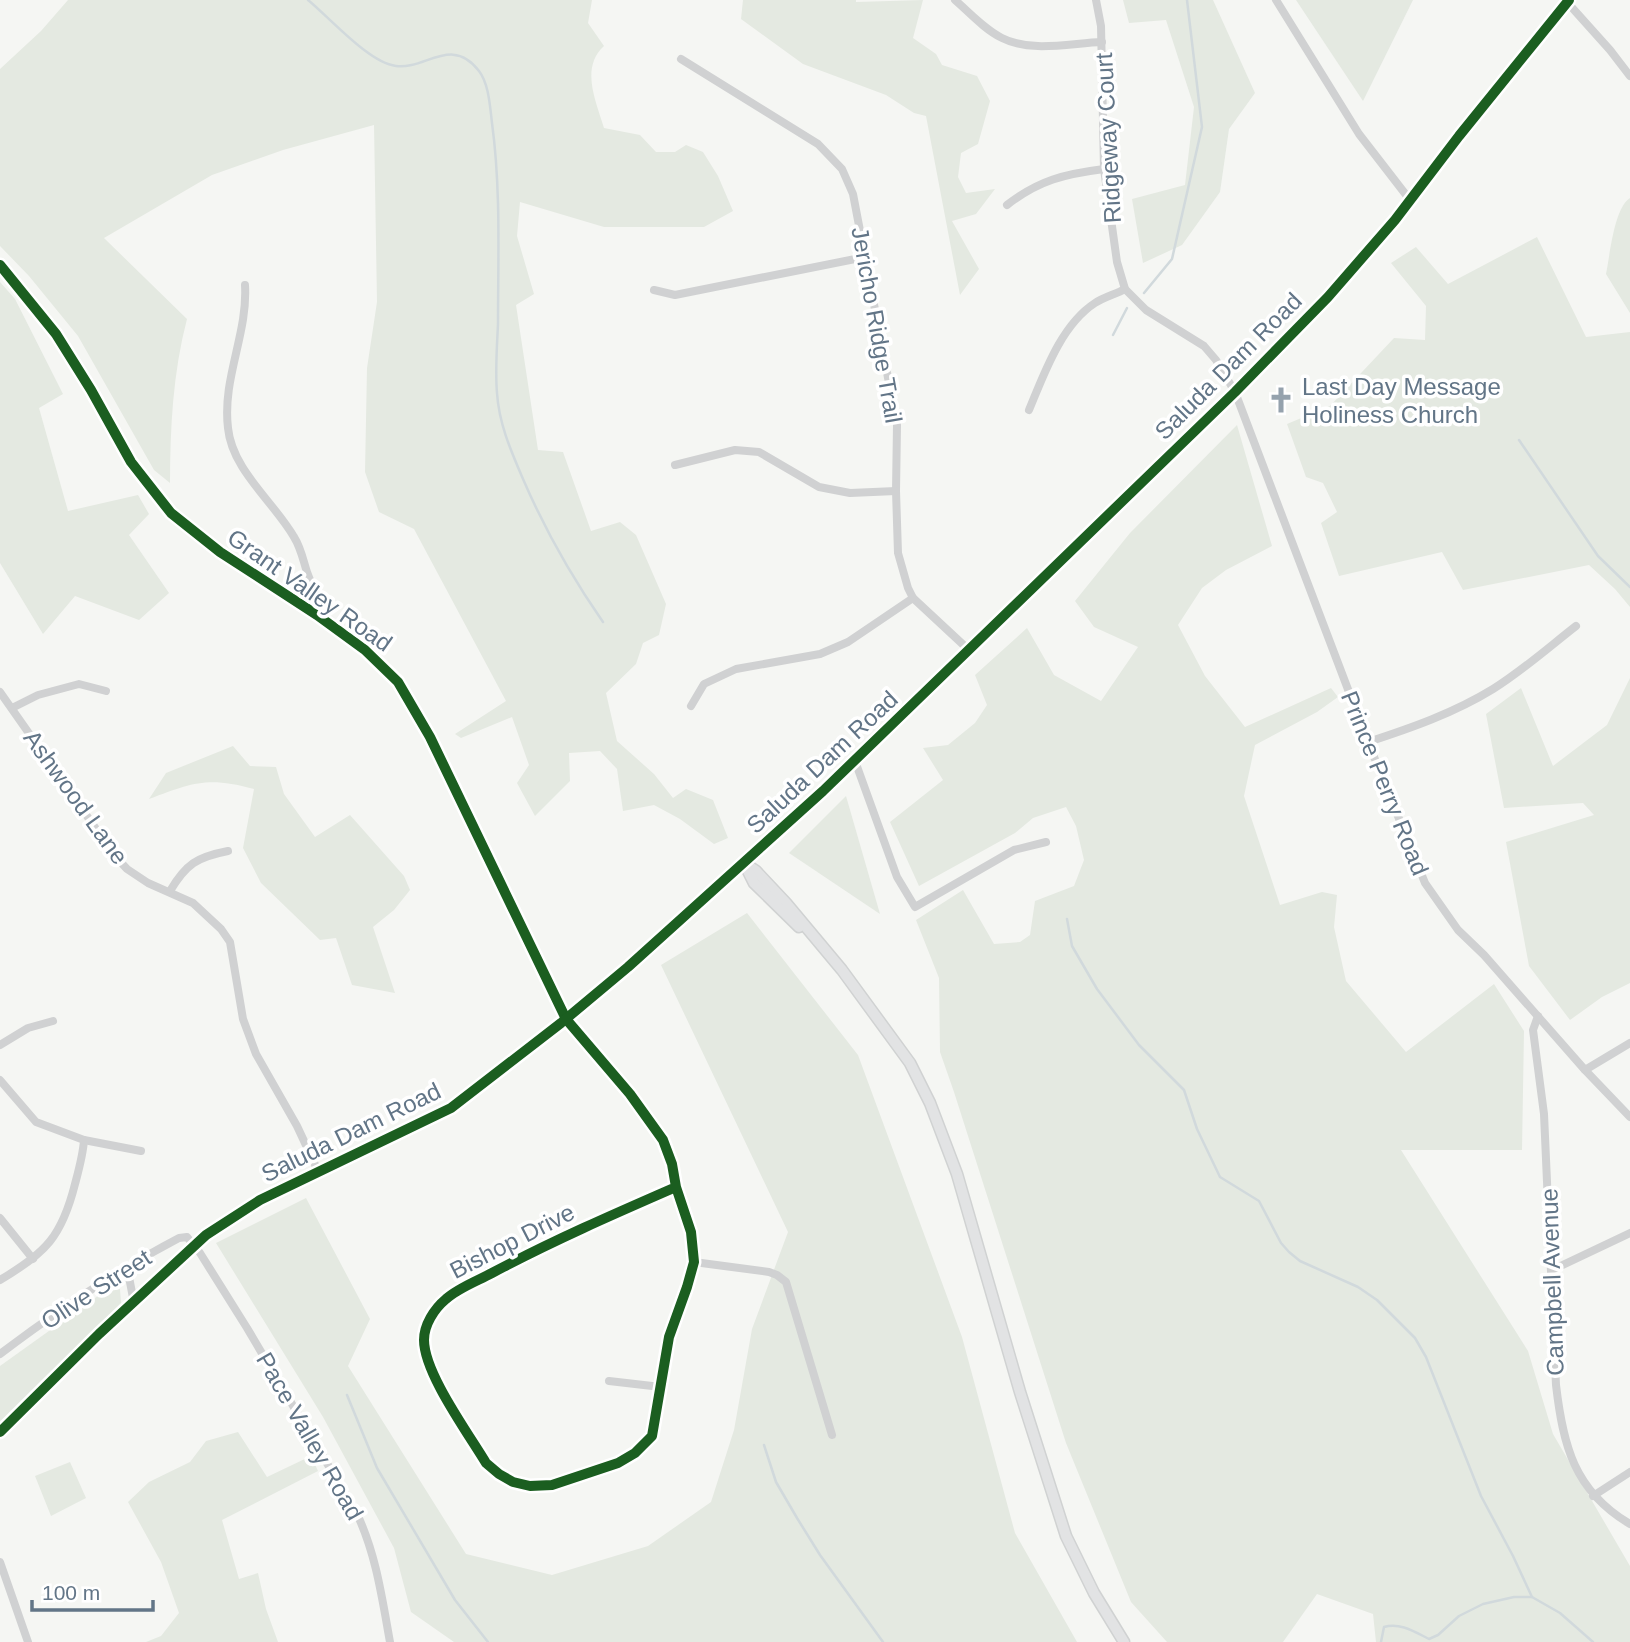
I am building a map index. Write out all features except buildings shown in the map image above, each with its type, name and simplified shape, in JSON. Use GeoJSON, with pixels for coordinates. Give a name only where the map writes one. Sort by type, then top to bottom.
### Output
{"type":"FeatureCollection","features":[{"type":"Feature","properties":{"kind":"main road"},"geometry":{"type":"LineString","coordinates":[[744,863],[754,883],[814,939],[842,970],[909,1063],[930,1103],[957,1174],[1020,1392],[1066,1536],[1094,1593],[1124,1642]]}},
{"type":"Feature","properties":{"kind":"street"},"geometry":{"type":"LineString","coordinates":[[955,0],[984,26],[1010,41],[1036,45],[1102,42]]}},
{"type":"Feature","properties":{"kind":"street","name":"Ridgeway Court"},"geometry":{"type":"LineString","coordinates":[[1096,0],[1102,42],[1104,169],[1117,262],[1125,289]]}},
{"type":"Feature","properties":{"kind":"street"},"geometry":{"type":"LineString","coordinates":[[1276,0],[1359,134],[1410,200]]}},
{"type":"Feature","properties":{"kind":"street"},"geometry":{"type":"LineString","coordinates":[[1568,1],[1630,76]]}},
{"type":"Feature","properties":{"kind":"street","name":"Saluda Dam Road"},"geometry":{"type":"LineString","coordinates":[[0,1432],[194,1245],[232,1216],[318,1171],[451,1108],[628,967],[744,863],[970,651],[1147,475],[1235,392],[1328,297],[1410,200],[1466,126],[1568,1]]}},
{"type":"Feature","properties":{"kind":"street","name":"Jericho Ridge Trail"},"geometry":{"type":"LineString","coordinates":[[681,59],[818,145],[842,169],[853,194],[897,425],[898,553],[913,598],[970,651]]}},
{"type":"Feature","properties":{"kind":"street"},"geometry":{"type":"LineString","coordinates":[[1007,205],[1041,182],[1058,176],[1104,169]]}},
{"type":"Feature","properties":{"kind":"street"},"geometry":{"type":"LineString","coordinates":[[654,289],[675,295],[865,257]]}},
{"type":"Feature","properties":{"kind":"street","name":"Grant Valley Road"},"geometry":{"type":"LineString","coordinates":[[0,265],[56,334],[131,461],[171,513],[220,552],[330,624],[385,668],[406,692],[566,1018]]}},
{"type":"Feature","properties":{"kind":"street"},"geometry":{"type":"LineString","coordinates":[[245,285],[247,303],[230,377],[228,431],[235,455],[300,547],[307,573],[330,624]]}},
{"type":"Feature","properties":{"kind":"street"},"geometry":{"type":"LineString","coordinates":[[1029,410],[1051,360],[1077,319],[1095,302],[1125,289],[1146,310],[1204,346],[1216,360],[1235,392]]}},
{"type":"Feature","properties":{"kind":"street","name":"Prince Perry Road"},"geometry":{"type":"LineString","coordinates":[[1235,392],[1368,742],[1425,883],[1458,930],[1484,955],[1630,1117]]}},
{"type":"Feature","properties":{"kind":"street"},"geometry":{"type":"LineString","coordinates":[[675,466],[735,450],[759,452],[819,487],[850,493],[896,491]]}},
{"type":"Feature","properties":{"kind":"street"},"geometry":{"type":"LineString","coordinates":[[691,706],[704,684],[736,669],[820,654],[848,642],[913,598]]}},
{"type":"Feature","properties":{"kind":"street"},"geometry":{"type":"LineString","coordinates":[[1368,742],[1416,726],[1494,688],[1576,626]]}},
{"type":"Feature","properties":{"kind":"street"},"geometry":{"type":"LineString","coordinates":[[12,708],[38,695],[79,684],[106,691]]}},
{"type":"Feature","properties":{"kind":"street","name":"Ashwood Lane"},"geometry":{"type":"LineString","coordinates":[[0,692],[115,856],[127,869],[148,883],[170,891],[205,913],[230,942],[243,1019],[256,1054],[318,1171]]}},
{"type":"Feature","properties":{"kind":"street"},"geometry":{"type":"LineString","coordinates":[[855,761],[897,877],[915,907],[1014,850],[1045,842]]}},
{"type":"Feature","properties":{"kind":"street"},"geometry":{"type":"LineString","coordinates":[[170,891],[182,872],[197,860],[228,851]]}},
{"type":"Feature","properties":{"kind":"street","name":"Campbell Avenue"},"geometry":{"type":"LineString","coordinates":[[1538,1016],[1533,1030],[1544,1114],[1556,1384],[1564,1438],[1585,1485],[1593,1496],[1630,1524]]}},
{"type":"Feature","properties":{"kind":"street","name":"Bishop Drive"},"geometry":{"type":"LineString","coordinates":[[566,1018],[630,1094],[663,1140],[691,1232],[694,1262],[668,1336],[652,1436],[635,1453],[618,1463],[552,1485],[530,1486],[513,1482],[499,1474],[486,1463],[431,1373],[425,1354],[424,1338],[433,1313],[447,1298],[519,1259],[607,1216],[676,1187]]}},
{"type":"Feature","properties":{"kind":"street"},"geometry":{"type":"LineString","coordinates":[[0,1045],[29,1028],[53,1021]]}},
{"type":"Feature","properties":{"kind":"street"},"geometry":{"type":"LineString","coordinates":[[1585,1070],[1630,1043]]}},
{"type":"Feature","properties":{"kind":"street"},"geometry":{"type":"LineString","coordinates":[[0,1080],[36,1122],[84,1140],[141,1152]]}},
{"type":"Feature","properties":{"kind":"street"},"geometry":{"type":"LineString","coordinates":[[0,1280],[33,1259],[57,1234],[64,1221],[84,1140]]}},
{"type":"Feature","properties":{"kind":"street"},"geometry":{"type":"LineString","coordinates":[[0,1218],[33,1259]]}},
{"type":"Feature","properties":{"kind":"street"},"geometry":{"type":"LineString","coordinates":[[1552,1270],[1630,1233]]}},
{"type":"Feature","properties":{"kind":"street","name":"Olive Street"},"geometry":{"type":"LineString","coordinates":[[0,1354],[123,1269],[179,1238],[187,1237],[194,1245]]}},
{"type":"Feature","properties":{"kind":"street","name":"Pace Valley Road"},"geometry":{"type":"LineString","coordinates":[[194,1245],[247,1328],[357,1514],[375,1565],[390,1642]]}},
{"type":"Feature","properties":{"kind":"street"},"geometry":{"type":"LineString","coordinates":[[694,1262],[769,1272],[786,1282],[832,1435]]}},
{"type":"Feature","properties":{"kind":"street"},"geometry":{"type":"LineString","coordinates":[[123,1269],[129,1277],[134,1303]]}},
{"type":"Feature","properties":{"kind":"street"},"geometry":{"type":"LineString","coordinates":[[609,1381],[661,1387]]}},
{"type":"Feature","properties":{"kind":"street"},"geometry":{"type":"LineString","coordinates":[[1593,1496],[1630,1472]]}},
{"type":"Feature","properties":{"kind":"street"},"geometry":{"type":"LineString","coordinates":[[0,1562],[28,1642]]}},
{"type":"Feature","properties":{"kind":"shaded area"},"geometry":{"type":"Polygon","coordinates":[[[68,0],[592,0],[588,23],[604,46],[593,64],[592,85],[604,128],[640,135],[656,152],[675,152],[686,145],[703,152],[718,176],[733,211],[704,227],[604,227],[520,202],[517,236],[534,294],[516,305],[538,450],[563,452],[591,531],[620,522],[636,535],[666,604],[659,635],[643,643],[636,664],[606,693],[617,741],[654,774],[673,798],[686,789],[713,800],[728,838],[714,844],[680,819],[654,805],[623,811],[617,769],[600,751],[569,753],[570,781],[535,816],[517,783],[529,765],[512,717],[461,738],[455,734],[506,701],[414,529],[379,512],[365,472],[367,368],[377,302],[374,125],[283,150],[212,175],[104,238],[187,319],[173,400],[170,483],[154,470],[78,336],[29,276],[0,246],[0,69],[41,31],[68,0]]]}},
{"type":"Feature","properties":{"kind":"shaded area"},"geometry":{"type":"Polygon","coordinates":[[[743,0],[923,0],[913,38],[936,54],[942,65],[977,76],[990,101],[978,144],[961,153],[958,177],[966,193],[995,189],[976,214],[952,221],[979,269],[960,295],[926,116],[914,113],[886,95],[803,64],[741,19],[743,0]]]}},
{"type":"Feature","properties":{"kind":"shaded area"},"geometry":{"type":"Polygon","coordinates":[[[1123,0],[1213,0],[1255,93],[1229,129],[1220,192],[1182,245],[1143,263],[1132,199],[1185,185],[1194,107],[1166,20],[1129,23],[1123,0]]]}},
{"type":"Feature","properties":{"kind":"shaded area"},"geometry":{"type":"Polygon","coordinates":[[[1296,0],[1413,0],[1363,101],[1296,0]]]}},
{"type":"Feature","properties":{"kind":"shaded area"},"geometry":{"type":"Polygon","coordinates":[[[1630,198],[1630,313],[1606,274],[1616,221],[1630,198]]]}},
{"type":"Feature","properties":{"kind":"shaded area"},"geometry":{"type":"Polygon","coordinates":[[[1537,237],[1586,337],[1630,332],[1630,607],[1589,565],[1463,590],[1442,552],[1339,576],[1321,523],[1337,512],[1323,483],[1306,477],[1287,424],[1330,406],[1394,338],[1425,340],[1426,306],[1391,263],[1416,247],[1448,284],[1537,237]]]}},
{"type":"Feature","properties":{"kind":"shaded area"},"geometry":{"type":"Polygon","coordinates":[[[0,282],[15,299],[63,394],[39,408],[68,511],[138,495],[149,514],[129,535],[169,593],[139,620],[75,596],[43,634],[0,563],[0,282]]]}},
{"type":"Feature","properties":{"kind":"shaded area"},"geometry":{"type":"Polygon","coordinates":[[[1237,425],[1272,546],[1226,570],[1202,588],[1178,625],[1205,676],[1245,727],[1331,688],[1338,697],[1317,712],[1255,745],[1244,796],[1280,905],[1322,892],[1337,895],[1334,927],[1346,981],[1406,1052],[1494,984],[1524,1031],[1522,1150],[1401,1150],[1528,1351],[1553,1434],[1630,1566],[1630,1642],[1376,1642],[1373,1614],[1317,1594],[1283,1642],[1167,1642],[1131,1602],[1066,1443],[940,1052],[939,978],[916,920],[963,890],[994,944],[1020,942],[1030,935],[1035,901],[1074,886],[1084,860],[1076,826],[1066,807],[1033,818],[1015,833],[919,886],[890,822],[943,780],[923,748],[948,745],[975,723],[987,705],[975,675],[1027,628],[1054,675],[1101,701],[1138,647],[1094,627],[1075,601],[1130,533],[1237,425]]]}},
{"type":"Feature","properties":{"kind":"shaded area"},"geometry":{"type":"Polygon","coordinates":[[[1630,678],[1630,983],[1602,997],[1570,1020],[1529,966],[1506,842],[1594,815],[1583,803],[1504,808],[1486,714],[1521,688],[1553,766],[1607,725],[1630,678]]]}},
{"type":"Feature","properties":{"kind":"shaded area"},"geometry":{"type":"Polygon","coordinates":[[[233,746],[250,766],[276,767],[284,794],[315,837],[350,815],[404,876],[410,890],[394,910],[373,927],[395,993],[352,985],[336,938],[320,940],[261,883],[243,848],[254,789],[224,783],[200,783],[149,799],[166,773],[233,746]]]}},
{"type":"Feature","properties":{"kind":"shaded area"},"geometry":{"type":"Polygon","coordinates":[[[846,796],[880,914],[789,853],[846,796]]]}},
{"type":"Feature","properties":{"kind":"shaded area"},"geometry":{"type":"Polygon","coordinates":[[[747,913],[858,1055],[962,1337],[1015,1533],[1077,1642],[454,1642],[411,1612],[394,1548],[323,1417],[216,1243],[306,1198],[370,1319],[348,1366],[466,1554],[552,1575],[648,1546],[711,1502],[734,1430],[752,1329],[788,1232],[661,965],[747,913]]]}},
{"type":"Feature","properties":{"kind":"shaded area"},"geometry":{"type":"Polygon","coordinates":[[[120,1289],[121,1303],[0,1423],[0,1366],[102,1293],[120,1289]]]}},
{"type":"Feature","properties":{"kind":"shaded area"},"geometry":{"type":"Polygon","coordinates":[[[238,1432],[267,1477],[311,1456],[318,1471],[222,1520],[239,1579],[258,1573],[266,1609],[278,1642],[146,1642],[161,1636],[179,1613],[161,1562],[128,1502],[149,1482],[190,1462],[206,1441],[238,1432]]]}},
{"type":"Feature","properties":{"kind":"shaded area"},"geometry":{"type":"Polygon","coordinates":[[[70,1462],[86,1498],[51,1516],[35,1476],[70,1462]]]}},
{"type":"Feature","properties":{"kind":"waterway"},"geometry":{"type":"LineString","coordinates":[[308,0],[362,48],[385,63],[407,66],[438,56],[459,56],[469,61],[482,76],[490,103],[497,173],[496,376],[500,416],[514,458],[540,516],[569,570],[603,622]]}},
{"type":"Feature","properties":{"kind":"waterway"},"geometry":{"type":"LineString","coordinates":[[1144,293],[1172,259],[1202,127],[1187,0]]}},
{"type":"Feature","properties":{"kind":"waterway"},"geometry":{"type":"LineString","coordinates":[[1113,335],[1127,308]]}},
{"type":"Feature","properties":{"kind":"waterway"},"geometry":{"type":"LineString","coordinates":[[1519,440],[1598,556],[1630,587]]}},
{"type":"Feature","properties":{"kind":"waterway"},"geometry":{"type":"LineString","coordinates":[[1067,919],[1072,946],[1097,989],[1139,1045],[1184,1090],[1197,1129],[1220,1177],[1259,1201],[1281,1243],[1289,1252],[1300,1261],[1358,1287],[1377,1300],[1415,1338],[1426,1357],[1481,1496],[1532,1597]]}},
{"type":"Feature","properties":{"kind":"waterway"},"geometry":{"type":"LineString","coordinates":[[347,1395],[377,1468],[455,1600],[488,1642]]}},
{"type":"Feature","properties":{"kind":"waterway"},"geometry":{"type":"LineString","coordinates":[[764,1445],[776,1482],[797,1518],[820,1555],[883,1642]]}},
{"type":"Feature","properties":{"kind":"waterway"},"geometry":{"type":"LineString","coordinates":[[1381,1642],[1384,1627],[1402,1627],[1429,1639],[1438,1635],[1459,1616],[1483,1604],[1514,1597],[1532,1597],[1560,1613],[1593,1642]]}},
{"type":"Feature","properties":{"kind":"cycle path"},"geometry":{"type":"LineString","coordinates":[[0,1432],[99,1334],[206,1235],[260,1200],[451,1108],[628,967],[823,791],[1235,392],[1328,297],[1395,220],[1569,0]]}},
{"type":"Feature","properties":{"kind":"cycle path"},"geometry":{"type":"LineString","coordinates":[[0,265],[56,334],[131,462],[171,513],[220,552],[317,615],[365,650],[398,682],[430,737],[566,1019],[630,1094],[663,1140],[691,1232],[694,1262],[669,1337],[652,1436],[635,1453],[618,1463],[552,1485],[530,1486],[513,1482],[499,1474],[486,1463],[448,1403],[431,1369],[424,1340],[430,1318],[442,1303],[462,1288],[560,1239],[676,1187]]}},
{"type":"Feature","properties":{"kind":"place","name":"Last Day Message Holiness Church"},"geometry":{"type":"Point","coordinates":[1281,400]}}]}
